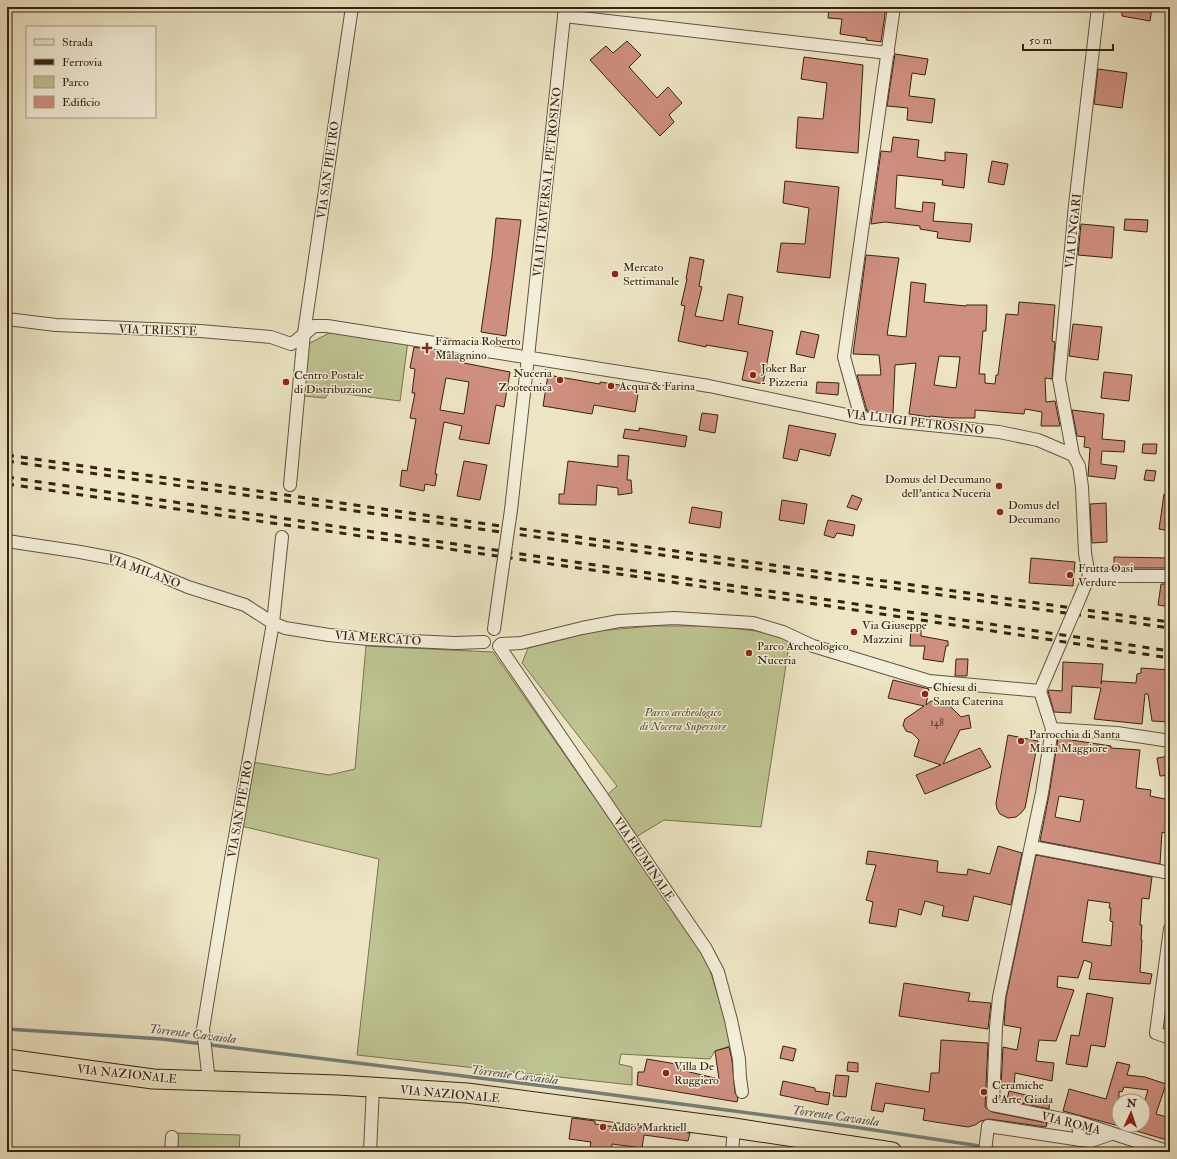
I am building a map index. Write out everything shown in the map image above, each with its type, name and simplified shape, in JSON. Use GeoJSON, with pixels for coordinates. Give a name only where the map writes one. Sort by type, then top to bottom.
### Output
{"type":"FeatureCollection","features":[{"type":"Feature","properties":{"kind":"main road","name":"VIA NAZIONALE"},"geometry":{"type":"LineString","coordinates":[[7,1059],[153,1079],[208,1073],[338,1085],[468,1093],[734,1128],[892,1152]]}},
{"type":"Feature","properties":{"kind":"street","name":"VIA SAN PIETRO"},"geometry":{"type":"LineString","coordinates":[[290,484],[304,333],[352,7]]}},
{"type":"Feature","properties":{"kind":"street"},"geometry":{"type":"LineString","coordinates":[[861,418],[844,357],[894,7]]}},
{"type":"Feature","properties":{"kind":"street","name":"VIA UNGARI"},"geometry":{"type":"LineString","coordinates":[[1073,455],[1059,379],[1075,205],[1098,7]]}},
{"type":"Feature","properties":{"kind":"street"},"geometry":{"type":"LineString","coordinates":[[564,12],[888,53]]}},
{"type":"Feature","properties":{"kind":"street","name":"VIA II TRAVERSA L. PETROSINO"},"geometry":{"type":"LineString","coordinates":[[494,629],[511,510],[564,12]]}},
{"type":"Feature","properties":{"kind":"street","name":"VIA TRIESTE"},"geometry":{"type":"LineString","coordinates":[[7,319],[56,325],[271,337],[291,344],[304,333]]}},
{"type":"Feature","properties":{"kind":"street","name":"VIA LUIGI PETROSINO"},"geometry":{"type":"LineString","coordinates":[[304,333],[314,326],[327,326],[528,357],[709,386],[861,418],[999,432],[1038,440],[1073,455]]}},
{"type":"Feature","properties":{"kind":"street"},"geometry":{"type":"LineString","coordinates":[[1073,455],[1079,466],[1082,487],[1085,553],[1089,576],[1040,691],[1052,728],[1032,848],[1170,873]]}},
{"type":"Feature","properties":{"kind":"street","name":"VIA SAN PIETRO"},"geometry":{"type":"LineString","coordinates":[[208,1073],[203,1029],[230,865],[273,623],[282,537]]}},
{"type":"Feature","properties":{"kind":"street","name":"VIA MILANO"},"geometry":{"type":"LineString","coordinates":[[7,541],[80,552],[123,561],[188,587],[245,605],[273,623]]}},
{"type":"Feature","properties":{"kind":"street"},"geometry":{"type":"LineString","coordinates":[[1089,576],[1170,576]]}},
{"type":"Feature","properties":{"kind":"street"},"geometry":{"type":"LineString","coordinates":[[500,645],[502,638],[501,634],[494,629],[485,633],[485,645],[493,648],[500,645],[521,643],[582,628],[619,621],[675,618],[753,623],[783,632],[813,646],[929,681],[1040,691]]}},
{"type":"Feature","properties":{"kind":"street","name":"VIA MERCATO"},"geometry":{"type":"LineString","coordinates":[[273,623],[285,628],[330,636],[455,643],[484,642]]}},
{"type":"Feature","properties":{"kind":"street","name":"VIA FIUMINALE"},"geometry":{"type":"LineString","coordinates":[[500,645],[706,949],[718,972],[731,1020],[739,1059],[742,1092]]}},
{"type":"Feature","properties":{"kind":"street"},"geometry":{"type":"LineString","coordinates":[[1052,728],[1117,733],[1170,741]]}},
{"type":"Feature","properties":{"kind":"street","name":"VIA ROMA"},"geometry":{"type":"LineString","coordinates":[[1032,848],[999,997],[996,1027],[993,1106],[1077,1122],[1170,1152]]}},
{"type":"Feature","properties":{"kind":"street"},"geometry":{"type":"LineString","coordinates":[[1170,929],[1156,1033],[1170,1038]]}},
{"type":"Feature","properties":{"kind":"street"},"geometry":{"type":"LineString","coordinates":[[370,1152],[373,1087]]}},
{"type":"Feature","properties":{"kind":"street"},"geometry":{"type":"LineString","coordinates":[[1077,1122],[1081,1140]]}},
{"type":"Feature","properties":{"kind":"street"},"geometry":{"type":"LineString","coordinates":[[985,1152],[988,1126],[1091,1141],[1111,1134]]}},
{"type":"Feature","properties":{"kind":"street"},"geometry":{"type":"LineString","coordinates":[[732,1152],[734,1128]]}},
{"type":"Feature","properties":{"kind":"street"},"geometry":{"type":"LineString","coordinates":[[171,1152],[172,1137]]}},
{"type":"Feature","properties":{"kind":"green space"},"geometry":{"type":"Polygon","coordinates":[[[331,332],[408,341],[400,401],[330,392],[325,398],[304,396],[305,348],[310,343],[331,332]]]}},
{"type":"Feature","properties":{"kind":"green space","name":"Parco archeologico di Nocera Superiore"},"geometry":{"type":"Polygon","coordinates":[[[653,626],[715,626],[756,631],[790,639],[761,827],[664,820],[636,837],[607,795],[617,786],[522,663],[528,648],[596,631],[653,626]]]}},
{"type":"Feature","properties":{"kind":"green space"},"geometry":{"type":"Polygon","coordinates":[[[366,646],[493,652],[706,957],[733,1045],[715,1051],[710,1059],[621,1054],[619,1064],[632,1067],[632,1085],[357,1055],[379,859],[237,825],[252,762],[329,775],[355,769],[366,646]]]}},
{"type":"Feature","properties":{"kind":"green space"},"geometry":{"type":"Polygon","coordinates":[[[1170,958],[1170,1031],[1161,1028],[1170,958]]]}},
{"type":"Feature","properties":{"kind":"green space"},"geometry":{"type":"Polygon","coordinates":[[[175,1133],[240,1135],[239,1152],[174,1152],[175,1133]]]}},
{"type":"Feature","properties":{"kind":"building"},"geometry":{"type":"Polygon","coordinates":[[[829,7],[886,7],[881,42],[866,40],[867,38],[840,34],[842,19],[828,18],[829,7]]]}},
{"type":"Feature","properties":{"kind":"building"},"geometry":{"type":"Polygon","coordinates":[[[1122,7],[1152,7],[1150,21],[1122,16],[1122,7]]]}},
{"type":"Feature","properties":{"kind":"building"},"geometry":{"type":"Polygon","coordinates":[[[627,41],[641,55],[629,67],[657,98],[668,87],[682,103],[669,115],[674,122],[660,136],[590,60],[606,46],[613,53],[627,41]]]}},
{"type":"Feature","properties":{"kind":"building"},"geometry":{"type":"Polygon","coordinates":[[[895,54],[928,59],[925,75],[912,73],[909,96],[935,99],[932,123],[907,120],[908,108],[887,106],[895,54]]]}},
{"type":"Feature","properties":{"kind":"building"},"geometry":{"type":"Polygon","coordinates":[[[804,57],[863,65],[858,153],[796,148],[798,117],[823,119],[827,83],[801,79],[804,57]]]}},
{"type":"Feature","properties":{"kind":"building"},"geometry":{"type":"Polygon","coordinates":[[[1098,69],[1127,73],[1122,108],[1094,104],[1098,69]]]}},
{"type":"Feature","properties":{"kind":"building"},"geometry":{"type":"Polygon","coordinates":[[[893,137],[919,140],[917,157],[945,161],[945,152],[967,154],[964,188],[942,185],[943,180],[897,175],[895,208],[922,212],[923,202],[935,203],[933,221],[972,224],[970,242],[937,238],[938,232],[920,229],[920,226],[885,222],[871,224],[881,151],[891,152],[893,137]]]}},
{"type":"Feature","properties":{"kind":"building"},"geometry":{"type":"Polygon","coordinates":[[[992,161],[1008,164],[1004,185],[988,182],[992,161]]]}},
{"type":"Feature","properties":{"kind":"building"},"geometry":{"type":"Polygon","coordinates":[[[785,181],[839,187],[830,278],[777,272],[781,243],[805,244],[809,208],[783,203],[785,181]]]}},
{"type":"Feature","properties":{"kind":"building"},"geometry":{"type":"Polygon","coordinates":[[[496,218],[521,220],[506,336],[481,332],[496,218]]]}},
{"type":"Feature","properties":{"kind":"building"},"geometry":{"type":"Polygon","coordinates":[[[1125,219],[1148,220],[1147,232],[1124,230],[1125,219]]]}},
{"type":"Feature","properties":{"kind":"building"},"geometry":{"type":"Polygon","coordinates":[[[1081,224],[1114,227],[1112,258],[1078,255],[1081,224]]]}},
{"type":"Feature","properties":{"kind":"building"},"geometry":{"type":"Polygon","coordinates":[[[866,255],[899,258],[887,335],[906,337],[911,282],[926,284],[924,302],[966,306],[987,305],[986,331],[983,331],[979,374],[985,374],[985,383],[995,384],[996,375],[998,375],[1006,314],[1018,315],[1019,302],[1055,305],[1052,341],[1055,342],[1052,379],[1045,378],[1046,402],[1055,401],[1060,426],[1041,426],[1042,412],[1025,409],[1024,414],[975,410],[975,418],[930,417],[909,414],[916,363],[895,365],[893,414],[867,411],[857,375],[881,375],[879,355],[853,354],[866,255]],[[939,356],[934,385],[956,388],[960,357],[939,356]]]}},
{"type":"Feature","properties":{"kind":"building"},"geometry":{"type":"Polygon","coordinates":[[[690,257],[704,260],[699,286],[702,287],[695,316],[723,321],[728,294],[743,297],[738,324],[773,331],[763,384],[742,380],[748,352],[706,345],[706,347],[678,341],[685,306],[681,305],[690,257]]]}},
{"type":"Feature","properties":{"kind":"building"},"geometry":{"type":"Polygon","coordinates":[[[1073,324],[1102,327],[1098,360],[1069,356],[1073,324]]]}},
{"type":"Feature","properties":{"kind":"building"},"geometry":{"type":"Polygon","coordinates":[[[801,331],[819,335],[814,358],[796,354],[801,331]]]}},
{"type":"Feature","properties":{"kind":"building"},"geometry":{"type":"Polygon","coordinates":[[[414,347],[466,355],[464,363],[510,372],[504,407],[496,405],[489,444],[459,439],[462,426],[444,422],[435,474],[437,474],[435,486],[425,484],[424,491],[400,486],[402,470],[407,471],[416,419],[410,418],[415,393],[412,393],[415,369],[410,368],[414,347]],[[446,378],[440,410],[464,414],[469,382],[446,378]]]}},
{"type":"Feature","properties":{"kind":"building"},"geometry":{"type":"Polygon","coordinates":[[[1104,372],[1132,375],[1129,401],[1101,398],[1104,372]]]}},
{"type":"Feature","properties":{"kind":"building"},"geometry":{"type":"Polygon","coordinates":[[[548,375],[600,384],[600,382],[639,388],[635,412],[594,405],[592,414],[543,406],[548,375]]]}},
{"type":"Feature","properties":{"kind":"building"},"geometry":{"type":"Polygon","coordinates":[[[817,382],[839,383],[838,395],[816,393],[817,382]]]}},
{"type":"Feature","properties":{"kind":"building"},"geometry":{"type":"Polygon","coordinates":[[[1072,410],[1104,414],[1102,439],[1125,441],[1124,452],[1102,451],[1101,464],[1117,466],[1115,479],[1088,476],[1090,448],[1084,447],[1085,437],[1077,436],[1072,410]]]}},
{"type":"Feature","properties":{"kind":"building"},"geometry":{"type":"Polygon","coordinates":[[[702,413],[718,415],[715,433],[699,430],[702,413]]]}},
{"type":"Feature","properties":{"kind":"building"},"geometry":{"type":"Polygon","coordinates":[[[789,425],[836,434],[830,456],[800,449],[797,461],[783,458],[789,425]]]}},
{"type":"Feature","properties":{"kind":"building"},"geometry":{"type":"Polygon","coordinates":[[[639,428],[687,436],[685,447],[623,438],[625,429],[639,431],[639,428]]]}},
{"type":"Feature","properties":{"kind":"building"},"geometry":{"type":"Polygon","coordinates":[[[1143,444],[1157,444],[1156,454],[1142,453],[1143,444]]]}},
{"type":"Feature","properties":{"kind":"building"},"geometry":{"type":"Polygon","coordinates":[[[618,455],[629,456],[627,480],[631,480],[632,493],[618,495],[618,488],[597,485],[596,505],[559,504],[559,494],[564,494],[568,461],[618,467],[618,455]]]}},
{"type":"Feature","properties":{"kind":"building"},"geometry":{"type":"Polygon","coordinates":[[[464,461],[487,465],[480,500],[457,496],[464,461]]]}},
{"type":"Feature","properties":{"kind":"building"},"geometry":{"type":"Polygon","coordinates":[[[1146,470],[1156,471],[1154,481],[1144,480],[1146,470]]]}},
{"type":"Feature","properties":{"kind":"building"},"geometry":{"type":"Polygon","coordinates":[[[1164,494],[1170,495],[1170,531],[1159,529],[1164,494]]]}},
{"type":"Feature","properties":{"kind":"building"},"geometry":{"type":"Polygon","coordinates":[[[852,495],[862,499],[857,510],[847,507],[852,495]]]}},
{"type":"Feature","properties":{"kind":"building"},"geometry":{"type":"Polygon","coordinates":[[[782,500],[807,504],[804,524],[779,520],[782,500]]]}},
{"type":"Feature","properties":{"kind":"building"},"geometry":{"type":"Polygon","coordinates":[[[1106,503],[1107,542],[1092,543],[1090,504],[1106,503]]]}},
{"type":"Feature","properties":{"kind":"building"},"geometry":{"type":"Polygon","coordinates":[[[692,507],[722,512],[720,528],[689,523],[692,507]]]}},
{"type":"Feature","properties":{"kind":"building"},"geometry":{"type":"Polygon","coordinates":[[[828,520],[855,525],[853,536],[837,533],[834,538],[824,535],[828,520]]]}},
{"type":"Feature","properties":{"kind":"building"},"geometry":{"type":"Polygon","coordinates":[[[1114,557],[1170,558],[1170,568],[1114,568],[1114,557]]]}},
{"type":"Feature","properties":{"kind":"building"},"geometry":{"type":"Polygon","coordinates":[[[1031,558],[1075,562],[1073,586],[1029,583],[1031,558]]]}},
{"type":"Feature","properties":{"kind":"building"},"geometry":{"type":"Polygon","coordinates":[[[1161,584],[1170,584],[1170,607],[1158,605],[1161,584]]]}},
{"type":"Feature","properties":{"kind":"building"},"geometry":{"type":"Polygon","coordinates":[[[911,626],[921,627],[921,636],[948,641],[943,662],[923,659],[925,646],[910,646],[911,626]]]}},
{"type":"Feature","properties":{"kind":"building"},"geometry":{"type":"Polygon","coordinates":[[[956,659],[968,659],[967,676],[955,676],[956,659]]]}},
{"type":"Feature","properties":{"kind":"building"},"geometry":{"type":"Polygon","coordinates":[[[1063,662],[1103,664],[1101,684],[1102,681],[1136,683],[1137,674],[1141,673],[1141,668],[1170,670],[1170,722],[1152,721],[1148,694],[1145,694],[1142,724],[1094,719],[1101,688],[1072,686],[1071,713],[1054,712],[1048,691],[1062,691],[1063,662]]]}},
{"type":"Feature","properties":{"kind":"building"},"geometry":{"type":"Polygon","coordinates":[[[893,680],[929,689],[926,705],[931,701],[949,705],[961,717],[969,715],[971,728],[960,730],[943,764],[980,748],[991,767],[925,794],[916,775],[941,765],[914,756],[919,740],[912,733],[906,731],[903,725],[905,719],[924,706],[888,698],[893,680]]]}},
{"type":"Feature","properties":{"kind":"building"},"geometry":{"type":"Polygon","coordinates":[[[1008,735],[1038,741],[1025,808],[1016,817],[1008,818],[1000,814],[996,803],[1008,735]]]}},
{"type":"Feature","properties":{"kind":"building"},"geometry":{"type":"Polygon","coordinates":[[[1058,738],[1111,746],[1111,748],[1140,750],[1136,788],[1151,790],[1150,796],[1170,800],[1170,835],[1162,832],[1160,864],[1040,841],[1058,738]],[[1059,796],[1055,817],[1080,822],[1084,800],[1059,796]]]}},
{"type":"Feature","properties":{"kind":"building"},"geometry":{"type":"Polygon","coordinates":[[[1170,756],[1170,775],[1160,776],[1157,758],[1170,756]]]}},
{"type":"Feature","properties":{"kind":"building"},"geometry":{"type":"Polygon","coordinates":[[[998,846],[1022,853],[1011,905],[974,896],[968,921],[942,916],[944,906],[925,901],[921,915],[899,909],[896,927],[869,923],[873,902],[866,900],[876,865],[866,864],[868,851],[938,861],[937,872],[967,875],[968,869],[990,874],[998,846]]]}},
{"type":"Feature","properties":{"kind":"building"},"geometry":{"type":"Polygon","coordinates":[[[1036,855],[1152,877],[1149,899],[1142,898],[1140,925],[1142,925],[1142,940],[1140,972],[1152,974],[1150,984],[1089,979],[1092,963],[1084,960],[1078,978],[1058,976],[1057,987],[1074,990],[1056,1041],[1039,1040],[1036,1061],[1054,1063],[1052,1081],[1015,1073],[1014,1088],[1001,1086],[1003,1047],[1017,1050],[1021,1028],[1004,1025],[1006,998],[1036,855]],[[1088,900],[1082,942],[1111,946],[1113,922],[1110,921],[1110,903],[1088,900]]]}},
{"type":"Feature","properties":{"kind":"building"},"geometry":{"type":"Polygon","coordinates":[[[904,983],[970,993],[968,1001],[991,1003],[988,1029],[899,1016],[904,983]]]}},
{"type":"Feature","properties":{"kind":"building"},"geometry":{"type":"Polygon","coordinates":[[[1087,993],[1113,998],[1105,1047],[1091,1045],[1087,1067],[1066,1064],[1071,1035],[1079,1036],[1087,993]]]}},
{"type":"Feature","properties":{"kind":"building"},"geometry":{"type":"Polygon","coordinates":[[[941,1040],[988,1043],[985,1107],[992,1112],[1047,1123],[1046,1127],[989,1119],[968,1127],[923,1120],[925,1109],[885,1103],[883,1112],[871,1110],[876,1083],[929,1092],[931,1073],[939,1073],[941,1040]]]}},
{"type":"Feature","properties":{"kind":"building"},"geometry":{"type":"Polygon","coordinates":[[[783,1046],[796,1049],[793,1061],[780,1058],[783,1046]]]}},
{"type":"Feature","properties":{"kind":"building","name":"Villa De Ruggiero"},"geometry":{"type":"Polygon","coordinates":[[[729,1047],[732,1060],[735,1093],[738,1098],[737,1102],[637,1085],[638,1072],[644,1072],[647,1059],[676,1064],[677,1069],[719,1079],[715,1051],[729,1047]]]}},
{"type":"Feature","properties":{"kind":"building"},"geometry":{"type":"Polygon","coordinates":[[[848,1062],[858,1063],[858,1072],[847,1071],[848,1062]]]}},
{"type":"Feature","properties":{"kind":"building"},"geometry":{"type":"Polygon","coordinates":[[[1117,1062],[1130,1065],[1127,1075],[1145,1077],[1166,1084],[1156,1114],[1170,1118],[1170,1141],[1143,1133],[1151,1133],[1151,1093],[1147,1093],[1148,1090],[1124,1087],[1122,1092],[1119,1091],[1119,1093],[1111,1093],[1111,1124],[1063,1111],[1069,1089],[1106,1099],[1117,1062]]]}},
{"type":"Feature","properties":{"kind":"building"},"geometry":{"type":"Polygon","coordinates":[[[836,1075],[849,1076],[846,1097],[833,1096],[836,1075]]]}},
{"type":"Feature","properties":{"kind":"building"},"geometry":{"type":"Polygon","coordinates":[[[783,1081],[815,1088],[815,1091],[830,1093],[828,1105],[780,1095],[783,1081]]]}},
{"type":"Feature","properties":{"kind":"building"},"geometry":{"type":"Polygon","coordinates":[[[1009,1091],[1026,1096],[1050,1099],[1049,1109],[1007,1100],[1009,1091]]]}},
{"type":"Feature","properties":{"kind":"building"},"geometry":{"type":"Polygon","coordinates":[[[572,1118],[595,1121],[595,1124],[623,1128],[623,1125],[690,1133],[688,1141],[644,1135],[642,1148],[612,1144],[611,1152],[589,1152],[591,1142],[569,1139],[572,1118]]]}},
{"type":"Feature","properties":{"kind":"waterway","name":"Torrente Cavaiola"},"geometry":{"type":"LineString","coordinates":[[7,1029],[162,1039],[568,1089],[854,1127],[1019,1152]]}},
{"type":"Feature","properties":{"kind":"railway"},"geometry":{"type":"LineString","coordinates":[[7,455],[1170,622]]}},
{"type":"Feature","properties":{"kind":"railway"},"geometry":{"type":"LineString","coordinates":[[7,461],[1170,628]]}},
{"type":"Feature","properties":{"kind":"railway"},"geometry":{"type":"LineString","coordinates":[[7,477],[1170,651]]}},
{"type":"Feature","properties":{"kind":"railway"},"geometry":{"type":"LineString","coordinates":[[7,484],[599,571],[1170,658]]}},
{"type":"Feature","properties":{"kind":"place","name":"Mercato Settimanale"},"geometry":{"type":"Point","coordinates":[615,274]}},
{"type":"Feature","properties":{"kind":"place","name":"Farmacia Roberto Malagnino"},"geometry":{"type":"Point","coordinates":[427,348]}},
{"type":"Feature","properties":{"kind":"place","name":"Joker Bar - Pizzeria"},"geometry":{"type":"Point","coordinates":[753,375]}},
{"type":"Feature","properties":{"kind":"place","name":"Nuceria Zootecnica"},"geometry":{"type":"Point","coordinates":[560,380]}},
{"type":"Feature","properties":{"kind":"place","name":"Centro Postale di Distribuzione"},"geometry":{"type":"Point","coordinates":[286,382]}},
{"type":"Feature","properties":{"kind":"place","name":"Acqua & Farina"},"geometry":{"type":"Point","coordinates":[611,386]}},
{"type":"Feature","properties":{"kind":"place","name":"Domus del Decumano dell'antica Nuceria"},"geometry":{"type":"Point","coordinates":[999,486]}},
{"type":"Feature","properties":{"kind":"place","name":"Domus del Decumano"},"geometry":{"type":"Point","coordinates":[1000,512]}},
{"type":"Feature","properties":{"kind":"place","name":"Frutta Oasi Verdure"},"geometry":{"type":"Point","coordinates":[1070,575]}},
{"type":"Feature","properties":{"kind":"place","name":"Via Giuseppe Mazzini"},"geometry":{"type":"Point","coordinates":[854,632]}},
{"type":"Feature","properties":{"kind":"place","name":"Parco Archeologico Nuceria"},"geometry":{"type":"Point","coordinates":[749,653]}},
{"type":"Feature","properties":{"kind":"place","name":"Chiesa di Santa Caterina"},"geometry":{"type":"Point","coordinates":[925,694]}},
{"type":"Feature","properties":{"kind":"place","name":"Parrocchia di Santa Maria Maggiore"},"geometry":{"type":"Point","coordinates":[1021,741]}},
{"type":"Feature","properties":{"kind":"place","name":"Villa De Ruggiero"},"geometry":{"type":"Point","coordinates":[666,1073]}},
{"type":"Feature","properties":{"kind":"place","name":"Ceramiche d'Arte Giada"},"geometry":{"type":"Point","coordinates":[984,1092]}},
{"type":"Feature","properties":{"kind":"place","name":"Addo' Marktiell"},"geometry":{"type":"Point","coordinates":[603,1127]}}]}
